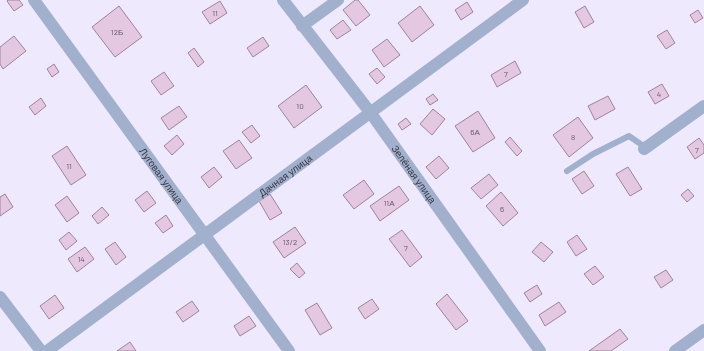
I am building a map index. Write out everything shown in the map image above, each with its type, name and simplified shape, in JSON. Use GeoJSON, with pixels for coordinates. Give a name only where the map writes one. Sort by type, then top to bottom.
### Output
{"type":"FeatureCollection","features":[{"type":"Feature","properties":{"kind":"street","name":"Луговая улица"},"geometry":{"type":"LineString","coordinates":[[34,0],[206,234],[289,351]]}},
{"type":"Feature","properties":{"kind":"street","name":"Зелёная улица"},"geometry":{"type":"LineString","coordinates":[[283,0],[370,112],[540,351]]}},
{"type":"Feature","properties":{"kind":"street"},"geometry":{"type":"LineString","coordinates":[[302,26],[338,0]]}},
{"type":"Feature","properties":{"kind":"street","name":"Дачная улица"},"geometry":{"type":"LineString","coordinates":[[47,351],[523,0]]}},
{"type":"Feature","properties":{"kind":"street"},"geometry":{"type":"LineString","coordinates":[[644,149],[704,106]]}},
{"type":"Feature","properties":{"kind":"street"},"geometry":{"type":"LineString","coordinates":[[0,297],[41,351]]}},
{"type":"Feature","properties":{"kind":"street"},"geometry":{"type":"LineString","coordinates":[[676,351],[704,330]]}},
{"type":"Feature","properties":{"kind":"lane"},"geometry":{"type":"LineString","coordinates":[[567,171],[593,154],[629,136],[642,145],[644,149]]}},
{"type":"Feature","properties":{"kind":"building"},"geometry":{"type":"Polygon","coordinates":[[[19,0],[23,5],[14,11],[7,1],[19,0]]]}},
{"type":"Feature","properties":{"kind":"building"},"geometry":{"type":"Polygon","coordinates":[[[355,0],[358,0],[370,15],[356,26],[343,10],[355,0]]]}},
{"type":"Feature","properties":{"kind":"building"},"geometry":{"type":"Polygon","coordinates":[[[220,1],[227,13],[210,24],[202,12],[220,1]]]}},
{"type":"Feature","properties":{"kind":"building"},"geometry":{"type":"Polygon","coordinates":[[[467,2],[473,12],[461,20],[455,10],[467,2]]]}},
{"type":"Feature","properties":{"kind":"building"},"geometry":{"type":"Polygon","coordinates":[[[119,6],[142,37],[115,57],[92,27],[119,6]]]}},
{"type":"Feature","properties":{"kind":"building"},"geometry":{"type":"Polygon","coordinates":[[[420,6],[434,25],[412,42],[398,23],[420,6]]]}},
{"type":"Feature","properties":{"kind":"building"},"geometry":{"type":"Polygon","coordinates":[[[585,6],[594,22],[584,28],[575,12],[585,6]]]}},
{"type":"Feature","properties":{"kind":"building"},"geometry":{"type":"Polygon","coordinates":[[[698,10],[703,18],[695,23],[690,15],[698,10]]]}},
{"type":"Feature","properties":{"kind":"building"},"geometry":{"type":"Polygon","coordinates":[[[343,20],[351,30],[337,39],[330,30],[343,20]]]}},
{"type":"Feature","properties":{"kind":"building"},"geometry":{"type":"Polygon","coordinates":[[[667,30],[675,43],[666,49],[657,36],[667,30]]]}},
{"type":"Feature","properties":{"kind":"building"},"geometry":{"type":"Polygon","coordinates":[[[14,36],[26,51],[3,69],[0,64],[0,47],[14,36]]]}},
{"type":"Feature","properties":{"kind":"building"},"geometry":{"type":"Polygon","coordinates":[[[263,37],[269,46],[253,57],[247,48],[263,37]]]}},
{"type":"Feature","properties":{"kind":"building"},"geometry":{"type":"Polygon","coordinates":[[[387,39],[400,55],[384,67],[372,50],[387,39]]]}},
{"type":"Feature","properties":{"kind":"building"},"geometry":{"type":"Polygon","coordinates":[[[194,48],[204,62],[198,67],[188,53],[194,48]]]}},
{"type":"Feature","properties":{"kind":"building"},"geometry":{"type":"Polygon","coordinates":[[[515,61],[521,73],[497,87],[491,75],[515,61]]]}},
{"type":"Feature","properties":{"kind":"building"},"geometry":{"type":"Polygon","coordinates":[[[54,64],[59,72],[52,77],[47,69],[54,64]]]}},
{"type":"Feature","properties":{"kind":"building"},"geometry":{"type":"Polygon","coordinates":[[[377,68],[385,77],[377,84],[369,74],[377,68]]]}},
{"type":"Feature","properties":{"kind":"building"},"geometry":{"type":"Polygon","coordinates":[[[164,72],[174,86],[161,95],[151,81],[164,72]]]}},
{"type":"Feature","properties":{"kind":"building"},"geometry":{"type":"Polygon","coordinates":[[[662,84],[669,96],[655,104],[648,92],[662,84]]]}},
{"type":"Feature","properties":{"kind":"building"},"geometry":{"type":"Polygon","coordinates":[[[306,85],[322,107],[294,128],[278,106],[306,85]]]}},
{"type":"Feature","properties":{"kind":"building"},"geometry":{"type":"Polygon","coordinates":[[[433,94],[438,100],[430,105],[426,99],[433,94]]]}},
{"type":"Feature","properties":{"kind":"building"},"geometry":{"type":"Polygon","coordinates":[[[608,96],[615,109],[595,120],[588,106],[608,96]]]}},
{"type":"Feature","properties":{"kind":"building"},"geometry":{"type":"Polygon","coordinates":[[[41,98],[46,106],[35,115],[29,107],[41,98]]]}},
{"type":"Feature","properties":{"kind":"building"},"geometry":{"type":"Polygon","coordinates":[[[179,106],[187,117],[169,130],[161,118],[179,106]]]}},
{"type":"Feature","properties":{"kind":"building"},"geometry":{"type":"Polygon","coordinates":[[[433,109],[445,119],[432,135],[420,124],[433,109]]]}},
{"type":"Feature","properties":{"kind":"building"},"geometry":{"type":"Polygon","coordinates":[[[478,111],[495,138],[473,152],[455,126],[478,111]]]}},
{"type":"Feature","properties":{"kind":"building"},"geometry":{"type":"Polygon","coordinates":[[[578,117],[593,138],[569,157],[553,135],[578,117]]]}},
{"type":"Feature","properties":{"kind":"building"},"geometry":{"type":"Polygon","coordinates":[[[406,118],[411,124],[402,130],[398,124],[406,118]]]}},
{"type":"Feature","properties":{"kind":"building"},"geometry":{"type":"Polygon","coordinates":[[[252,125],[260,136],[251,143],[242,132],[252,125]]]}},
{"type":"Feature","properties":{"kind":"building"},"geometry":{"type":"Polygon","coordinates":[[[177,135],[184,144],[172,155],[164,146],[177,135]]]}},
{"type":"Feature","properties":{"kind":"building"},"geometry":{"type":"Polygon","coordinates":[[[510,137],[522,151],[517,156],[505,142],[510,137]]]}},
{"type":"Feature","properties":{"kind":"building"},"geometry":{"type":"Polygon","coordinates":[[[699,138],[704,145],[704,153],[695,159],[687,147],[699,138]]]}},
{"type":"Feature","properties":{"kind":"building"},"geometry":{"type":"Polygon","coordinates":[[[239,140],[252,158],[236,169],[223,151],[239,140]]]}},
{"type":"Feature","properties":{"kind":"building"},"geometry":{"type":"Polygon","coordinates":[[[67,146],[86,175],[71,185],[52,156],[67,146]]]}},
{"type":"Feature","properties":{"kind":"building"},"geometry":{"type":"Polygon","coordinates":[[[439,156],[449,168],[436,179],[426,167],[439,156]]]}},
{"type":"Feature","properties":{"kind":"building"},"geometry":{"type":"Polygon","coordinates":[[[214,167],[222,177],[209,188],[201,177],[214,167]]]}},
{"type":"Feature","properties":{"kind":"building"},"geometry":{"type":"Polygon","coordinates":[[[628,167],[642,189],[630,196],[616,174],[628,167]]]}},
{"type":"Feature","properties":{"kind":"building"},"geometry":{"type":"Polygon","coordinates":[[[584,171],[594,186],[582,194],[572,179],[584,171]]]}},
{"type":"Feature","properties":{"kind":"building"},"geometry":{"type":"Polygon","coordinates":[[[489,174],[498,185],[481,199],[471,188],[489,174]]]}},
{"type":"Feature","properties":{"kind":"building"},"geometry":{"type":"Polygon","coordinates":[[[364,180],[374,194],[354,209],[343,195],[364,180]]]}},
{"type":"Feature","properties":{"kind":"building"},"geometry":{"type":"Polygon","coordinates":[[[399,186],[409,200],[380,221],[370,206],[399,186]]]}},
{"type":"Feature","properties":{"kind":"building"},"geometry":{"type":"Polygon","coordinates":[[[688,189],[694,196],[687,202],[681,195],[688,189]]]}},
{"type":"Feature","properties":{"kind":"building"},"geometry":{"type":"Polygon","coordinates":[[[147,191],[156,203],[144,212],[135,200],[147,191]]]}},
{"type":"Feature","properties":{"kind":"building"},"geometry":{"type":"Polygon","coordinates":[[[501,192],[518,213],[503,226],[486,206],[501,192]]]}},
{"type":"Feature","properties":{"kind":"building"},"geometry":{"type":"Polygon","coordinates":[[[5,194],[13,207],[0,216],[0,197],[5,194]]]}},
{"type":"Feature","properties":{"kind":"building"},"geometry":{"type":"Polygon","coordinates":[[[270,194],[282,213],[270,220],[259,201],[270,194]]]}},
{"type":"Feature","properties":{"kind":"building"},"geometry":{"type":"Polygon","coordinates":[[[67,196],[79,213],[67,222],[55,205],[67,196]]]}},
{"type":"Feature","properties":{"kind":"building"},"geometry":{"type":"Polygon","coordinates":[[[102,207],[109,215],[98,224],[92,216],[102,207]]]}},
{"type":"Feature","properties":{"kind":"building"},"geometry":{"type":"Polygon","coordinates":[[[166,215],[173,226],[163,233],[155,223],[166,215]]]}},
{"type":"Feature","properties":{"kind":"building"},"geometry":{"type":"Polygon","coordinates":[[[295,227],[306,243],[284,258],[273,242],[295,227]]]}},
{"type":"Feature","properties":{"kind":"building"},"geometry":{"type":"Polygon","coordinates":[[[402,230],[422,257],[410,267],[389,239],[402,230]]]}},
{"type":"Feature","properties":{"kind":"building"},"geometry":{"type":"Polygon","coordinates":[[[69,232],[77,241],[66,250],[59,240],[69,232]]]}},
{"type":"Feature","properties":{"kind":"building"},"geometry":{"type":"Polygon","coordinates":[[[577,235],[587,249],[576,256],[567,242],[577,235]]]}},
{"type":"Feature","properties":{"kind":"building"},"geometry":{"type":"Polygon","coordinates":[[[115,242],[126,257],[116,265],[105,249],[115,242]]]}},
{"type":"Feature","properties":{"kind":"building"},"geometry":{"type":"Polygon","coordinates":[[[541,242],[553,252],[544,262],[532,252],[541,242]]]}},
{"type":"Feature","properties":{"kind":"building"},"geometry":{"type":"Polygon","coordinates":[[[85,247],[94,259],[77,272],[68,259],[85,247]]]}},
{"type":"Feature","properties":{"kind":"building"},"geometry":{"type":"Polygon","coordinates":[[[297,263],[305,273],[299,278],[290,269],[297,263]]]}},
{"type":"Feature","properties":{"kind":"building"},"geometry":{"type":"Polygon","coordinates":[[[595,266],[604,277],[593,285],[584,274],[595,266]]]}},
{"type":"Feature","properties":{"kind":"building"},"geometry":{"type":"Polygon","coordinates":[[[666,270],[673,280],[661,288],[654,277],[666,270]]]}},
{"type":"Feature","properties":{"kind":"building"},"geometry":{"type":"Polygon","coordinates":[[[537,285],[542,294],[530,302],[524,293],[537,285]]]}},
{"type":"Feature","properties":{"kind":"building"},"geometry":{"type":"Polygon","coordinates":[[[447,294],[468,321],[456,330],[436,304],[447,294]]]}},
{"type":"Feature","properties":{"kind":"building"},"geometry":{"type":"Polygon","coordinates":[[[55,295],[64,308],[49,319],[40,306],[55,295]]]}},
{"type":"Feature","properties":{"kind":"building"},"geometry":{"type":"Polygon","coordinates":[[[372,299],[379,309],[365,319],[358,308],[372,299]]]}},
{"type":"Feature","properties":{"kind":"building"},"geometry":{"type":"Polygon","coordinates":[[[192,301],[199,311],[183,322],[176,312],[192,301]]]}},
{"type":"Feature","properties":{"kind":"building"},"geometry":{"type":"Polygon","coordinates":[[[559,302],[566,312],[545,326],[539,315],[559,302]]]}},
{"type":"Feature","properties":{"kind":"building"},"geometry":{"type":"Polygon","coordinates":[[[317,303],[332,328],[320,335],[305,310],[317,303]]]}},
{"type":"Feature","properties":{"kind":"building"},"geometry":{"type":"Polygon","coordinates":[[[249,316],[256,326],[240,336],[234,326],[249,316]]]}},
{"type":"Feature","properties":{"kind":"building"},"geometry":{"type":"Polygon","coordinates":[[[620,329],[628,339],[611,351],[589,351],[620,329]]]}},
{"type":"Feature","properties":{"kind":"building"},"geometry":{"type":"Polygon","coordinates":[[[130,342],[136,351],[117,351],[130,342]]]}}]}
